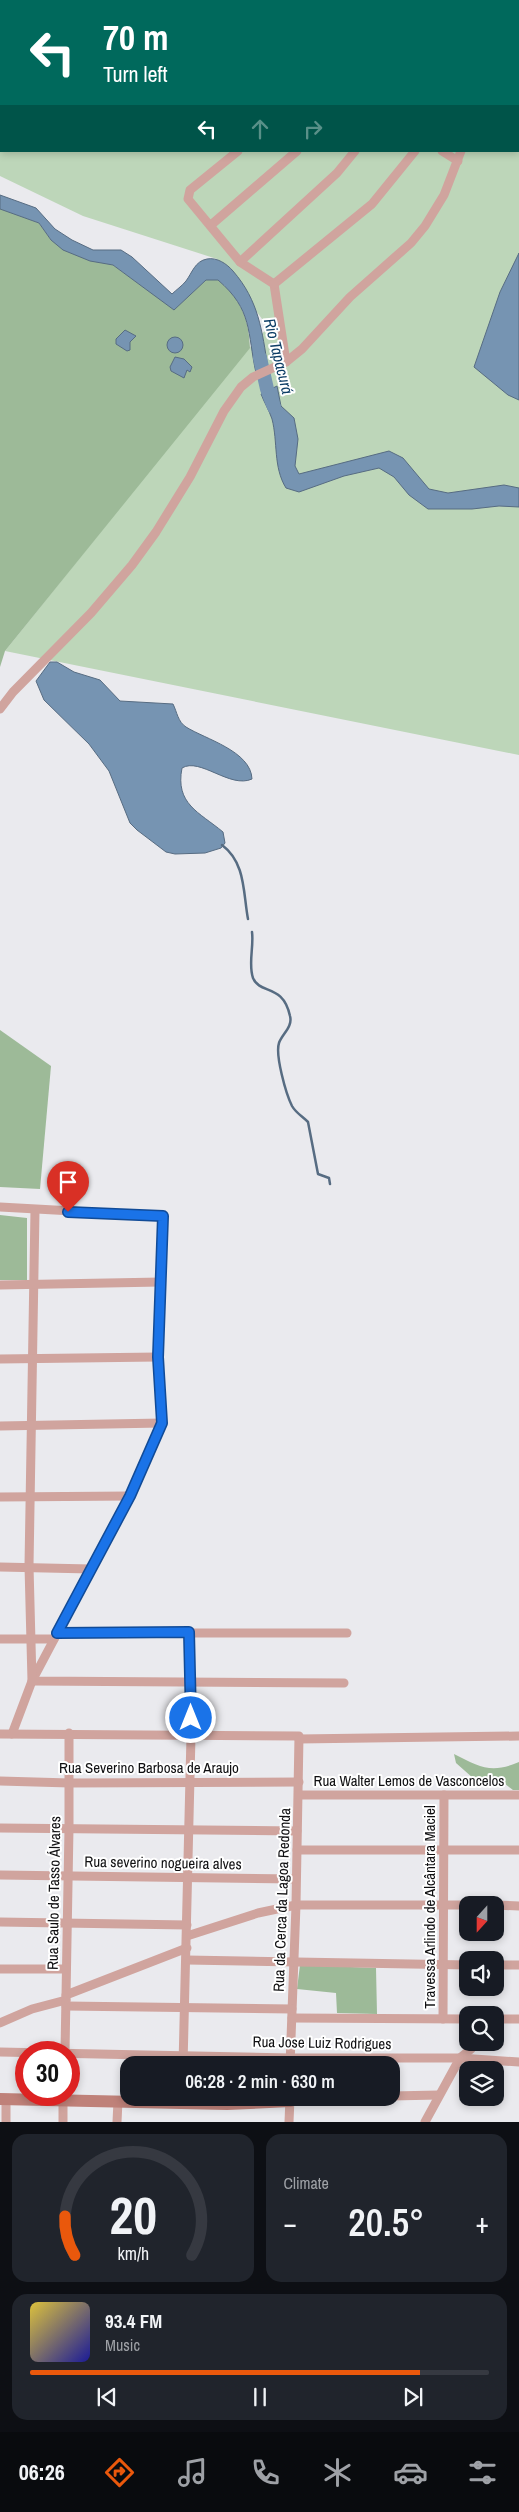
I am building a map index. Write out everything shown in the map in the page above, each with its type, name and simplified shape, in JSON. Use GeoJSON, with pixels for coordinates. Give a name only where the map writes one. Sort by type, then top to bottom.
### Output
{"type":"FeatureCollection","features":[{"type":"Feature","properties":{"kind":"street"},"geometry":{"type":"LineString","coordinates":[[237,152],[188,193],[188,199],[240,262],[274,284],[286,362]]}},
{"type":"Feature","properties":{"kind":"street"},"geometry":{"type":"LineString","coordinates":[[211,225],[297,152]]}},
{"type":"Feature","properties":{"kind":"street"},"geometry":{"type":"LineString","coordinates":[[240,262],[337,173],[354,152]]}},
{"type":"Feature","properties":{"kind":"street"},"geometry":{"type":"LineString","coordinates":[[274,284],[367,208],[414,152]]}},
{"type":"Feature","properties":{"kind":"street"},"geometry":{"type":"LineString","coordinates":[[444,152],[458,161]]}},
{"type":"Feature","properties":{"kind":"street"},"geometry":{"type":"LineString","coordinates":[[0,709],[13,692],[91,613],[132,565],[156,532],[190,477],[233,396],[246,382],[286,362],[302,349],[350,297],[411,243],[425,226],[444,195],[462,152]]}},
{"type":"Feature","properties":{"kind":"street"},"geometry":{"type":"LineString","coordinates":[[0,1207],[163,1216],[158,1357],[162,1423],[130,1496],[32,1681],[12,1734]]}},
{"type":"Feature","properties":{"kind":"street"},"geometry":{"type":"LineString","coordinates":[[32,1681],[29,1566],[35,1210]]}},
{"type":"Feature","properties":{"kind":"street"},"geometry":{"type":"LineString","coordinates":[[0,1285],[160,1282]]}},
{"type":"Feature","properties":{"kind":"street"},"geometry":{"type":"LineString","coordinates":[[0,1359],[158,1357]]}},
{"type":"Feature","properties":{"kind":"street"},"geometry":{"type":"LineString","coordinates":[[0,1426],[162,1423]]}},
{"type":"Feature","properties":{"kind":"street"},"geometry":{"type":"LineString","coordinates":[[0,1497],[130,1496]]}},
{"type":"Feature","properties":{"kind":"street"},"geometry":{"type":"LineString","coordinates":[[0,1566],[91,1569]]}},
{"type":"Feature","properties":{"kind":"street"},"geometry":{"type":"LineString","coordinates":[[0,1639],[189,1632],[347,1633]]}},
{"type":"Feature","properties":{"kind":"street"},"geometry":{"type":"LineString","coordinates":[[183,2054],[187,1960],[186,1878],[191,1736],[189,1632]]}},
{"type":"Feature","properties":{"kind":"street"},"geometry":{"type":"LineString","coordinates":[[32,1681],[191,1680],[344,1684]]}},
{"type":"Feature","properties":{"kind":"street"},"geometry":{"type":"LineString","coordinates":[[0,1734],[69,1733],[299,1737],[519,1736]]}},
{"type":"Feature","properties":{"kind":"street","name":"Rua Saulo de Tasso Álvares"},"geometry":{"type":"LineString","coordinates":[[65,2041],[70,1783],[69,1733]]}},
{"type":"Feature","properties":{"kind":"street","name":"Rua da Cerca da Lagoa Redonda"},"geometry":{"type":"LineString","coordinates":[[290,2056],[296,1905],[299,1737]]}},
{"type":"Feature","properties":{"kind":"street","name":"Rua Severino Barbosa de Araujo"},"geometry":{"type":"LineString","coordinates":[[0,1781],[70,1783],[299,1782]]}},
{"type":"Feature","properties":{"kind":"street","name":"Rua Walter Lemos de Vasconcelos"},"geometry":{"type":"LineString","coordinates":[[299,1794],[519,1794]]}},
{"type":"Feature","properties":{"kind":"street","name":"Travessa Arlindo de Alcântara Maciel"},"geometry":{"type":"LineString","coordinates":[[443,2019],[444,1795]]}},
{"type":"Feature","properties":{"kind":"street"},"geometry":{"type":"LineString","coordinates":[[0,1828],[298,1831]]}},
{"type":"Feature","properties":{"kind":"street"},"geometry":{"type":"LineString","coordinates":[[297,1850],[519,1850]]}},
{"type":"Feature","properties":{"kind":"street","name":"Rua severino nogueira alves"},"geometry":{"type":"LineString","coordinates":[[0,1875],[295,1879]]}},
{"type":"Feature","properties":{"kind":"street"},"geometry":{"type":"LineString","coordinates":[[187,1936],[258,1913],[296,1905],[459,1904]]}},
{"type":"Feature","properties":{"kind":"street"},"geometry":{"type":"LineString","coordinates":[[504,1905],[519,1906]]}},
{"type":"Feature","properties":{"kind":"street"},"geometry":{"type":"LineString","coordinates":[[0,1922],[186,1925]]}},
{"type":"Feature","properties":{"kind":"street"},"geometry":{"type":"LineString","coordinates":[[0,2023],[44,2005],[66,2000],[187,1948]]}},
{"type":"Feature","properties":{"kind":"street"},"geometry":{"type":"LineString","coordinates":[[187,1960],[459,1965]]}},
{"type":"Feature","properties":{"kind":"street"},"geometry":{"type":"LineString","coordinates":[[504,1965],[519,1965]]}},
{"type":"Feature","properties":{"kind":"street"},"geometry":{"type":"LineString","coordinates":[[0,1968],[66,1969]]}},
{"type":"Feature","properties":{"kind":"street"},"geometry":{"type":"LineString","coordinates":[[66,2000],[185,2009],[459,2019]]}},
{"type":"Feature","properties":{"kind":"street"},"geometry":{"type":"LineString","coordinates":[[504,2019],[519,2019]]}},
{"type":"Feature","properties":{"kind":"street"},"geometry":{"type":"LineString","coordinates":[[425,2122],[460,2058],[469,2051]]}},
{"type":"Feature","properties":{"kind":"street","name":"Rua Jose Luiz Rodrigues"},"geometry":{"type":"LineString","coordinates":[[0,2052],[15,2052]]}},
{"type":"Feature","properties":{"kind":"street","name":"Rua Jose Luiz Rodrigues"},"geometry":{"type":"LineString","coordinates":[[80,2052],[214,2056]]}},
{"type":"Feature","properties":{"kind":"street","name":"Rua Jose Luiz Rodrigues"},"geometry":{"type":"LineString","coordinates":[[400,2059],[460,2058],[519,2062]]}},
{"type":"Feature","properties":{"kind":"street"},"geometry":{"type":"LineString","coordinates":[[400,2096],[439,2095]]}},
{"type":"Feature","properties":{"kind":"street"},"geometry":{"type":"LineString","coordinates":[[3,2098],[6,2122]]}},
{"type":"Feature","properties":{"kind":"street"},"geometry":{"type":"LineString","coordinates":[[80,2098],[118,2101],[117,2122]]}},
{"type":"Feature","properties":{"kind":"street"},"geometry":{"type":"LineString","coordinates":[[63,2106],[63,2122]]}},
{"type":"Feature","properties":{"kind":"street"},"geometry":{"type":"LineString","coordinates":[[289,2122],[290,2106]]}},
{"type":"Feature","properties":{"kind":"green space"},"geometry":{"type":"Polygon","coordinates":[[[0,152],[519,152],[519,755],[5,651],[237,362],[268,327],[217,259],[83,216],[0,176],[0,152]]]}},
{"type":"Feature","properties":{"kind":"green space"},"geometry":{"type":"Polygon","coordinates":[[[0,208],[39,223],[51,240],[113,265],[174,309],[206,280],[218,280],[233,295],[242,310],[248,328],[250,348],[5,651],[0,667],[0,208]]]}},
{"type":"Feature","properties":{"kind":"green space"},"geometry":{"type":"Polygon","coordinates":[[[0,1030],[51,1066],[40,1189],[0,1187],[0,1030]]]}},
{"type":"Feature","properties":{"kind":"green space"},"geometry":{"type":"Polygon","coordinates":[[[0,1215],[27,1218],[27,1280],[0,1280],[0,1215]]]}},
{"type":"Feature","properties":{"kind":"green space"},"geometry":{"type":"Polygon","coordinates":[[[454,1754],[479,1765],[493,1768],[501,1768],[519,1762],[519,1790],[513,1790],[500,1780],[491,1781],[482,1786],[456,1763],[454,1754]]]}},
{"type":"Feature","properties":{"kind":"green space"},"geometry":{"type":"Polygon","coordinates":[[[300,1965],[376,1968],[377,2014],[337,2013],[336,1993],[297,1989],[300,1965]]]}},
{"type":"Feature","properties":{"kind":"water"},"geometry":{"type":"Polygon","coordinates":[[[0,195],[36,208],[55,229],[93,250],[121,250],[132,257],[172,294],[203,260],[214,259],[225,264],[242,282],[254,305],[261,329],[268,368],[256,373],[247,322],[243,312],[237,301],[218,280],[206,280],[174,310],[113,265],[90,261],[63,250],[51,240],[39,223],[0,209],[0,195]]]}},
{"type":"Feature","properties":{"kind":"water"},"geometry":{"type":"Polygon","coordinates":[[[519,253],[519,400],[508,395],[474,367],[500,292],[519,253]]]}},
{"type":"Feature","properties":{"kind":"water"},"geometry":{"type":"Polygon","coordinates":[[[125,330],[136,336],[130,342],[130,350],[127,351],[116,344],[116,339],[125,330]]]}},
{"type":"Feature","properties":{"kind":"water"},"geometry":{"type":"Polygon","coordinates":[[[175,337],[181,339],[183,345],[181,351],[175,353],[169,351],[167,345],[169,339],[175,337]]]}},
{"type":"Feature","properties":{"kind":"water"},"geometry":{"type":"Polygon","coordinates":[[[175,357],[184,359],[192,367],[190,372],[187,370],[184,378],[171,371],[170,367],[175,357]]]}},
{"type":"Feature","properties":{"kind":"water"},"geometry":{"type":"Polygon","coordinates":[[[277,386],[281,406],[294,418],[298,439],[295,466],[299,474],[389,451],[403,458],[429,489],[448,493],[504,485],[519,488],[519,507],[428,509],[409,495],[394,477],[379,468],[344,476],[299,492],[286,488],[277,463],[272,419],[261,394],[277,386]]]}},
{"type":"Feature","properties":{"kind":"water"},"geometry":{"type":"Polygon","coordinates":[[[50,662],[57,662],[74,672],[100,680],[120,701],[173,704],[183,725],[226,747],[244,761],[250,769],[252,779],[243,781],[234,780],[197,766],[182,768],[182,790],[186,799],[191,806],[223,832],[225,843],[221,848],[205,853],[175,854],[166,852],[130,823],[109,771],[89,744],[44,700],[36,681],[50,662]]]}},
{"type":"Feature","properties":{"kind":"waterway","name":"Rio Tapacurá"},"geometry":{"type":"LineString","coordinates":[[260,358],[267,389],[274,407]]}},
{"type":"Feature","properties":{"kind":"waterway"},"geometry":{"type":"LineString","coordinates":[[222,845],[230,852],[239,869],[248,919]]}},
{"type":"Feature","properties":{"kind":"waterway"},"geometry":{"type":"LineString","coordinates":[[252,932],[251,967],[253,978],[256,983],[277,994],[282,999],[287,1006],[291,1020],[280,1040],[278,1049],[287,1093],[297,1113],[308,1122],[318,1174],[329,1178],[330,1184]]}},
{"type":"Feature","properties":{"kind":"route"},"geometry":{"type":"LineString","coordinates":[[68,1212],[163,1216],[158,1357],[162,1423],[130,1496],[57,1633],[189,1632],[191,1718]]}}]}
